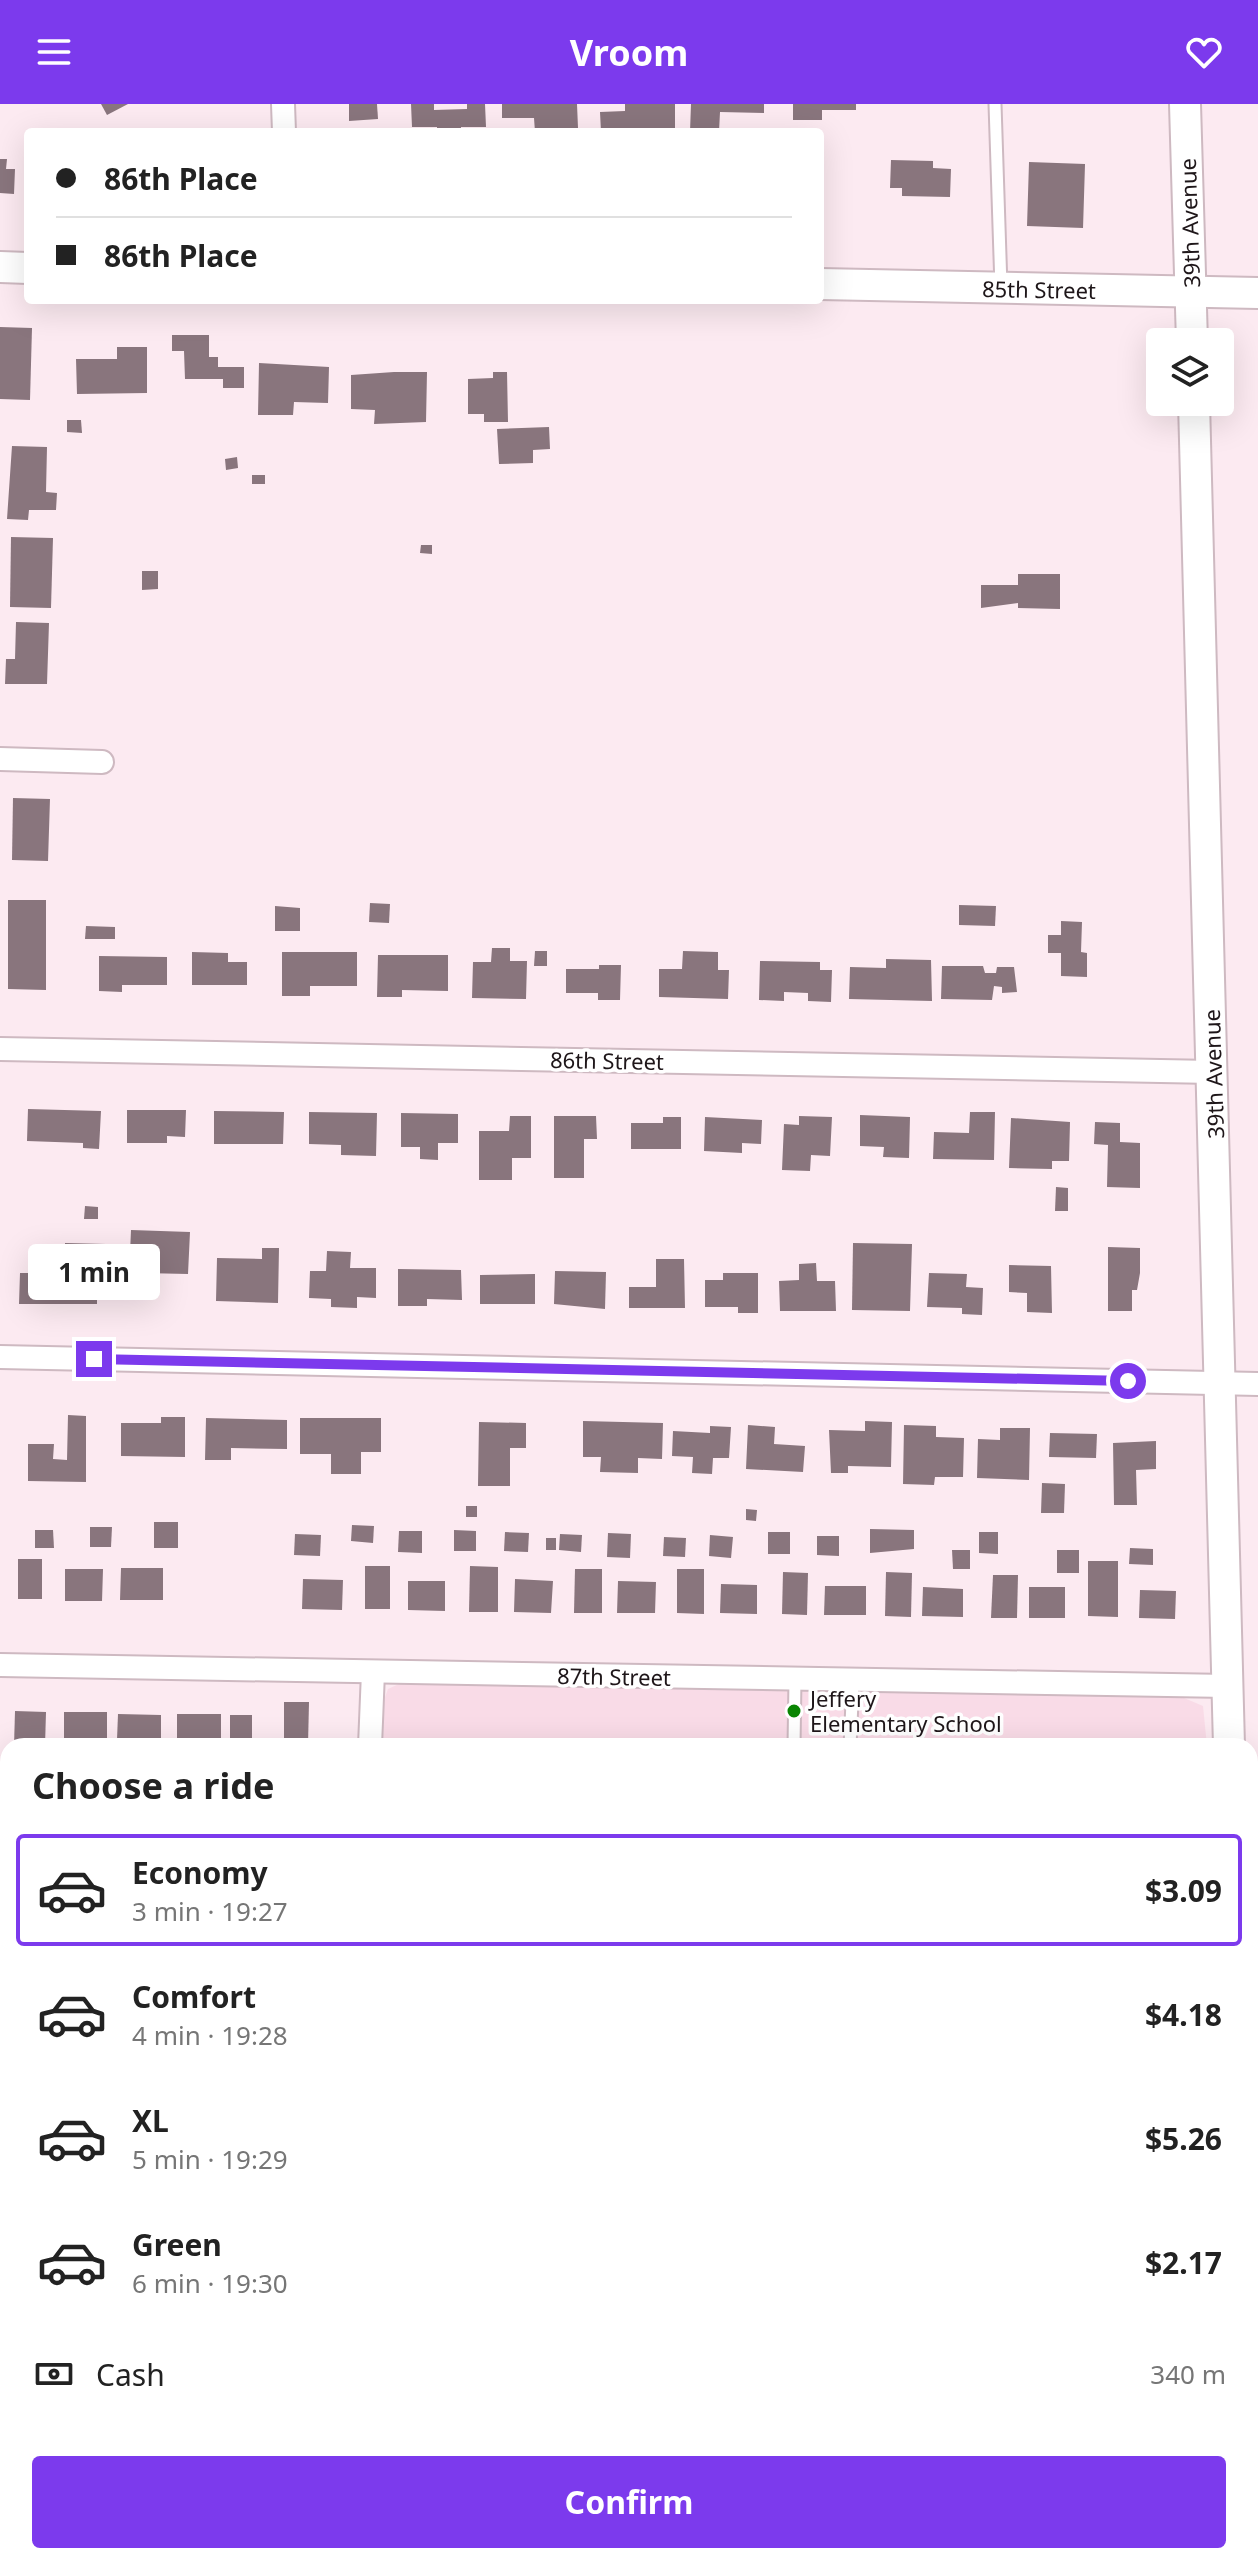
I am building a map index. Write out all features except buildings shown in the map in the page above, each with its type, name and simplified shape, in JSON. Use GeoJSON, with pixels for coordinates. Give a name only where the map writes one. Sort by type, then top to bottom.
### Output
{"type":"FeatureCollection","features":[{"type":"Feature","properties":{"kind":"main road","name":"39th Avenue"},"geometry":{"type":"LineString","coordinates":[[1185,104],[1192,328]]}},
{"type":"Feature","properties":{"kind":"main road"},"geometry":{"type":"LineString","coordinates":[[0,267],[24,268]]}},
{"type":"Feature","properties":{"kind":"main road","name":"85th Street"},"geometry":{"type":"LineString","coordinates":[[824,284],[1258,293]]}},
{"type":"Feature","properties":{"kind":"main road","name":"39th Avenue"},"geometry":{"type":"LineString","coordinates":[[1194,416],[1229,1738]]}},
{"type":"Feature","properties":{"kind":"street"},"geometry":{"type":"LineString","coordinates":[[283,104],[284,128]]}},
{"type":"Feature","properties":{"kind":"street"},"geometry":{"type":"LineString","coordinates":[[0,759],[102,762]]}},
{"type":"Feature","properties":{"kind":"street","name":"86th Street"},"geometry":{"type":"LineString","coordinates":[[0,1049],[1213,1072]]}},
{"type":"Feature","properties":{"kind":"street"},"geometry":{"type":"LineString","coordinates":[[0,1357],[1258,1384]]}},
{"type":"Feature","properties":{"kind":"street","name":"87th Street"},"geometry":{"type":"LineString","coordinates":[[0,1665],[1228,1686]]}},
{"type":"Feature","properties":{"kind":"street"},"geometry":{"type":"LineString","coordinates":[[370,1738],[373,1672]]}},
{"type":"Feature","properties":{"kind":"lane"},"geometry":{"type":"LineString","coordinates":[[995,104],[1001,288]]}},
{"type":"Feature","properties":{"kind":"lane"},"geometry":{"type":"LineString","coordinates":[[794,1738],[795,1679]]}},
{"type":"Feature","properties":{"kind":"lane"},"geometry":{"type":"LineString","coordinates":[[850,1738],[853,1680]]}},
{"type":"Feature","properties":{"kind":"shaded area","name":"Jeffery Elementary School"},"geometry":{"type":"Polygon","coordinates":[[[399,1684],[1177,1695],[1203,1706],[1206,1738],[383,1738],[384,1700],[388,1689],[399,1684]]]}},
{"type":"Feature","properties":{"kind":"place","name":"Jeffery Elementary School"},"geometry":{"type":"Point","coordinates":[794,1711]}},
{"type":"Feature","properties":{"kind":"route"},"geometry":{"type":"LineString","coordinates":[[94,1359],[1128,1381]]}}]}
